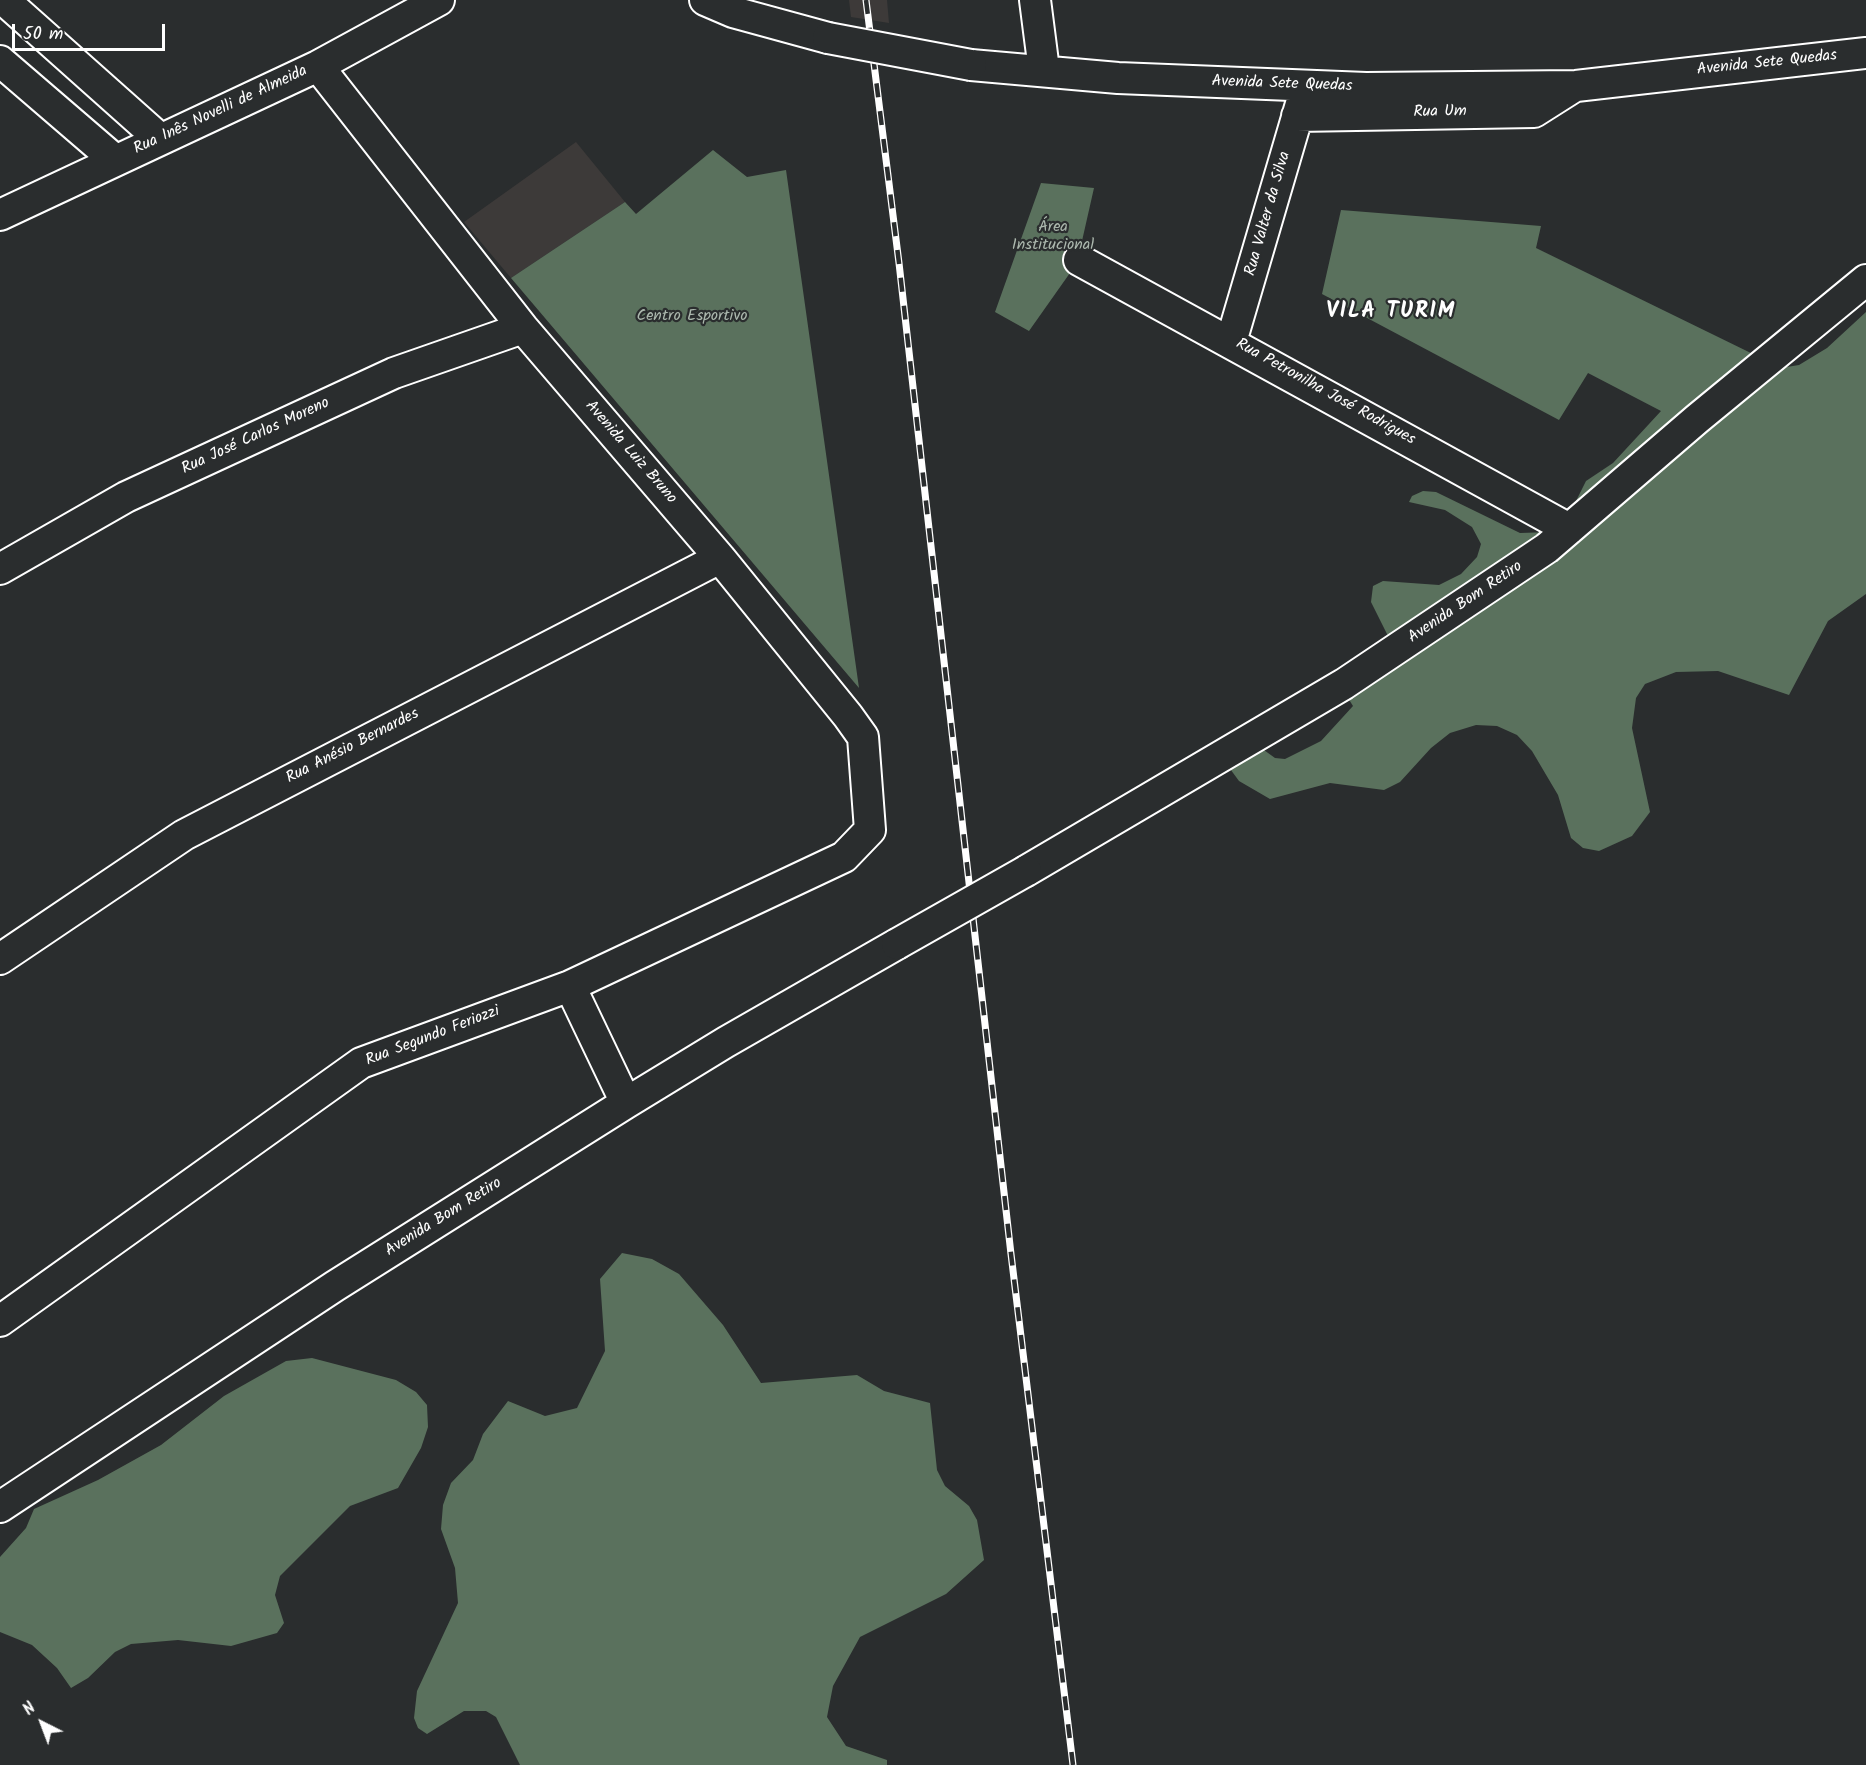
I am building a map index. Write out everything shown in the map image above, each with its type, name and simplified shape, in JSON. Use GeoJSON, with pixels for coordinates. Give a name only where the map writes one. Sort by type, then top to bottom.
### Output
{"type":"FeatureCollection","features":[{"type":"Feature","properties":{"kind":"street"},"geometry":{"type":"LineString","coordinates":[[4,0],[160,139]]}},
{"type":"Feature","properties":{"kind":"street","name":"Rua Inês Novelli de Almeida"},"geometry":{"type":"LineString","coordinates":[[0,215],[318,66],[438,0]]}},
{"type":"Feature","properties":{"kind":"street","name":"Avenida Sete Quedas"},"geometry":{"type":"LineString","coordinates":[[705,0],[733,12],[772,12],[828,38],[971,65],[1118,78],[1366,88],[1576,86],[1866,53]]}},
{"type":"Feature","properties":{"kind":"street"},"geometry":{"type":"LineString","coordinates":[[1035,0],[1044,70]]}},
{"type":"Feature","properties":{"kind":"street"},"geometry":{"type":"LineString","coordinates":[[0,61],[115,160]]}},
{"type":"Feature","properties":{"kind":"street","name":"Avenida Luiz Bruno"},"geometry":{"type":"LineString","coordinates":[[318,66],[523,328],[720,558],[863,737],[870,830],[844,857]]}},
{"type":"Feature","properties":{"kind":"street","name":"Rua Valter da Silva"},"geometry":{"type":"LineString","coordinates":[[1231,342],[1306,86]]}},
{"type":"Feature","properties":{"kind":"street","name":"Rua Um"},"geometry":{"type":"LineString","coordinates":[[1297,116],[1534,112],[1576,86]]}},
{"type":"Feature","properties":{"kind":"street","name":"Rua Petronilha José Rodrigues"},"geometry":{"type":"LineString","coordinates":[[1079,260],[1569,529]]}},
{"type":"Feature","properties":{"kind":"street","name":"Avenida Bom Retiro"},"geometry":{"type":"LineString","coordinates":[[0,1507],[335,1286],[626,1103],[726,1042],[1344,684],[1547,548],[1697,418],[1866,280]]}},
{"type":"Feature","properties":{"kind":"street","name":"Rua José Carlos Moreno"},"geometry":{"type":"LineString","coordinates":[[0,569],[126,497],[384,378],[523,328]]}},
{"type":"Feature","properties":{"kind":"street","name":"Rua Anésio Bernardes"},"geometry":{"type":"LineString","coordinates":[[0,959],[184,835],[720,558]]}},
{"type":"Feature","properties":{"kind":"street","name":"Rua Segundo Feriozzi"},"geometry":{"type":"LineString","coordinates":[[0,1321],[361,1063],[570,986],[844,857]]}},
{"type":"Feature","properties":{"kind":"street"},"geometry":{"type":"LineString","coordinates":[[570,986],[626,1103]]}},
{"type":"Feature","properties":{"kind":"shaded area"},"geometry":{"type":"Polygon","coordinates":[[[849,0],[887,0],[889,23],[851,17],[849,0]]]}},
{"type":"Feature","properties":{"kind":"shaded area"},"geometry":{"type":"Polygon","coordinates":[[[576,142],[625,202],[511,278],[464,222],[576,142]]]}},
{"type":"Feature","properties":{"kind":"green space","name":"Centro Esportivo"},"geometry":{"type":"Polygon","coordinates":[[[713,150],[747,177],[786,170],[859,688],[511,278],[625,202],[636,214],[713,150]]]}},
{"type":"Feature","properties":{"kind":"green space","name":"Área Institucional"},"geometry":{"type":"Polygon","coordinates":[[[1041,183],[1094,188],[1077,263],[1029,331],[995,312],[1041,183]]]}},
{"type":"Feature","properties":{"kind":"green space"},"geometry":{"type":"Polygon","coordinates":[[[1341,210],[1541,226],[1536,248],[1757,356],[1750,373],[1799,365],[1827,348],[1866,312],[1866,594],[1828,621],[1789,695],[1718,671],[1676,672],[1645,684],[1636,698],[1632,728],[1650,812],[1632,836],[1599,851],[1583,848],[1571,838],[1558,795],[1532,751],[1517,735],[1497,726],[1476,725],[1450,733],[1431,748],[1400,782],[1384,790],[1330,783],[1270,799],[1239,781],[1225,762],[1257,745],[1275,758],[1285,759],[1321,741],[1353,706],[1343,690],[1388,651],[1388,636],[1371,602],[1373,586],[1383,581],[1439,585],[1461,574],[1477,557],[1481,544],[1472,527],[1445,510],[1409,502],[1412,496],[1423,491],[1436,492],[1520,533],[1550,532],[1572,509],[1586,481],[1613,463],[1661,411],[1588,373],[1559,420],[1322,294],[1341,210]]]}},
{"type":"Feature","properties":{"kind":"green space"},"geometry":{"type":"Polygon","coordinates":[[[622,1253],[652,1259],[679,1274],[723,1325],[761,1383],[857,1375],[884,1391],[930,1403],[937,1470],[945,1486],[969,1506],[977,1520],[984,1560],[946,1594],[860,1637],[833,1686],[827,1717],[846,1746],[887,1760],[887,1765],[520,1765],[496,1717],[486,1711],[464,1711],[427,1734],[418,1728],[414,1718],[417,1691],[458,1603],[455,1568],[441,1529],[443,1505],[451,1483],[473,1460],[483,1434],[508,1401],[545,1416],[577,1408],[605,1351],[600,1279],[622,1253]]]}},
{"type":"Feature","properties":{"kind":"green space"},"geometry":{"type":"Polygon","coordinates":[[[312,1358],[396,1380],[416,1392],[427,1405],[428,1427],[421,1448],[398,1488],[350,1506],[280,1576],[275,1595],[284,1623],[277,1633],[231,1646],[178,1640],[131,1644],[115,1652],[88,1678],[71,1688],[57,1668],[32,1645],[0,1632],[0,1557],[26,1528],[34,1509],[98,1480],[161,1445],[224,1396],[286,1361],[312,1358]]]}},
{"type":"Feature","properties":{"kind":"railway"},"geometry":{"type":"LineString","coordinates":[[866,0],[899,263],[1011,1254],[1073,1765]]}},
{"type":"Feature","properties":{"kind":"district","name":"VILA TURIM"},"geometry":{"type":"Point","coordinates":[1391,313]}}]}
